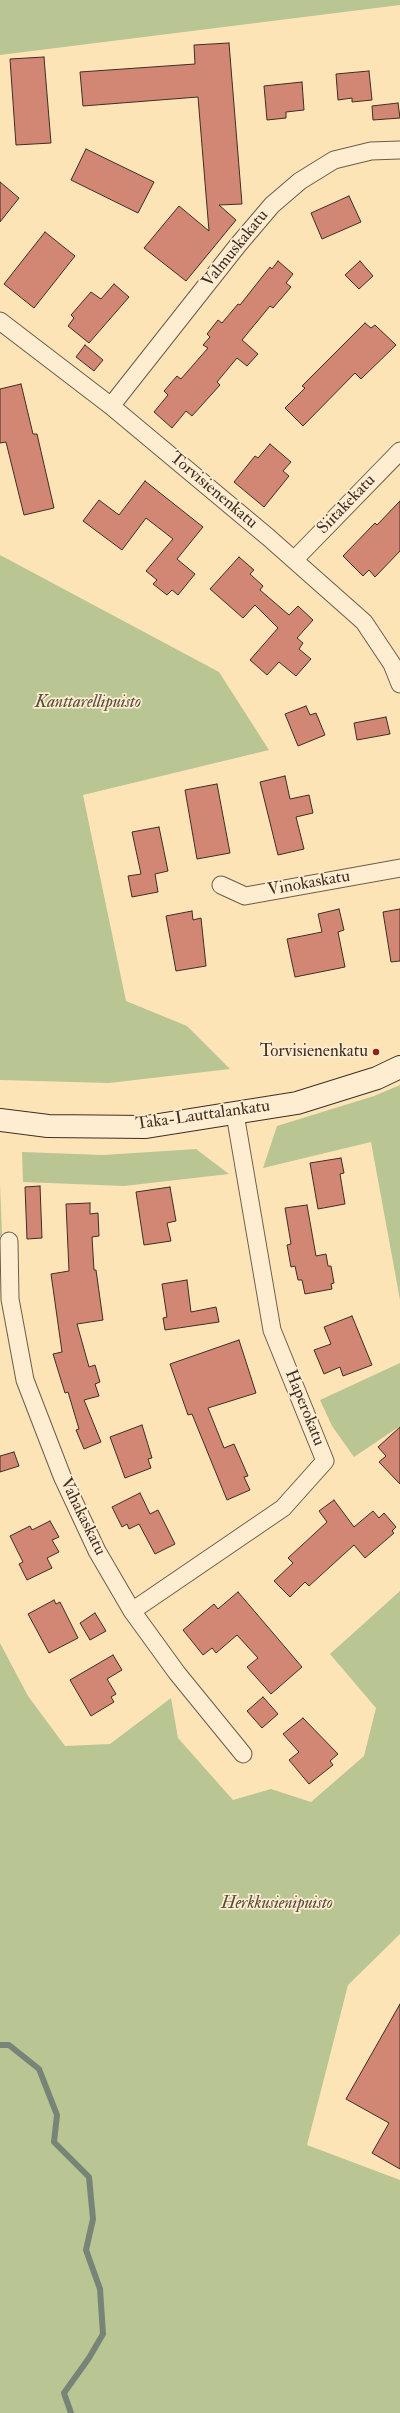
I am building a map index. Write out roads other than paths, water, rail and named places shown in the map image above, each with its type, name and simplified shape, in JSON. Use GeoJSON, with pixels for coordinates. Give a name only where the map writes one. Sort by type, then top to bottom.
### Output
{"type":"FeatureCollection","features":[{"type":"Feature","properties":{"kind":"main road","name":"Taka-Lauttalankatu"},"geometry":{"type":"LineString","coordinates":[[0,1120],[48,1126],[130,1127],[235,1114],[324,1096],[377,1078],[400,1067]]}},
{"type":"Feature","properties":{"kind":"street","name":"Valmuskakatu"},"geometry":{"type":"LineString","coordinates":[[110,406],[238,245],[277,200],[300,181],[334,160],[371,151],[400,150]]}},
{"type":"Feature","properties":{"kind":"street","name":"Torvisienenkatu"},"geometry":{"type":"LineString","coordinates":[[0,321],[110,406],[295,559],[364,622],[392,664],[400,684]]}},
{"type":"Feature","properties":{"kind":"street","name":"Siitakekatu"},"geometry":{"type":"LineString","coordinates":[[295,559],[400,451]]}},
{"type":"Feature","properties":{"kind":"street","name":"Vinokaskatu"},"geometry":{"type":"LineString","coordinates":[[221,885],[244,896],[400,868]]}},
{"type":"Feature","properties":{"kind":"street","name":"Haperokatu"},"geometry":{"type":"LineString","coordinates":[[132,1611],[282,1508],[325,1461],[272,1330],[235,1114]]}},
{"type":"Feature","properties":{"kind":"street","name":"Vahakaskatu"},"geometry":{"type":"LineString","coordinates":[[9,1241],[10,1299],[25,1380],[62,1476],[97,1551],[132,1611],[177,1673],[243,1754]]}},
{"type":"Feature","properties":{"kind":"waterway"},"geometry":{"type":"LineString","coordinates":[[0,2045],[9,2045],[39,2069],[57,2115],[54,2142],[89,2177],[93,2219],[86,2250],[100,2289],[103,2334],[89,2358],[64,2393],[71,2413]]}},
{"type":"Feature","properties":{"kind":"place","name":"Torvisienenkatu"},"geometry":{"type":"Point","coordinates":[376,1052]}},
{"type":"Feature","properties":{"kind":"park label","name":"Kanttarellipuisto"},"geometry":{"type":"Point","coordinates":[88,703]}},
{"type":"Feature","properties":{"kind":"park label","name":"Herkkusienipuisto"},"geometry":{"type":"Point","coordinates":[277,1904]}}]}
